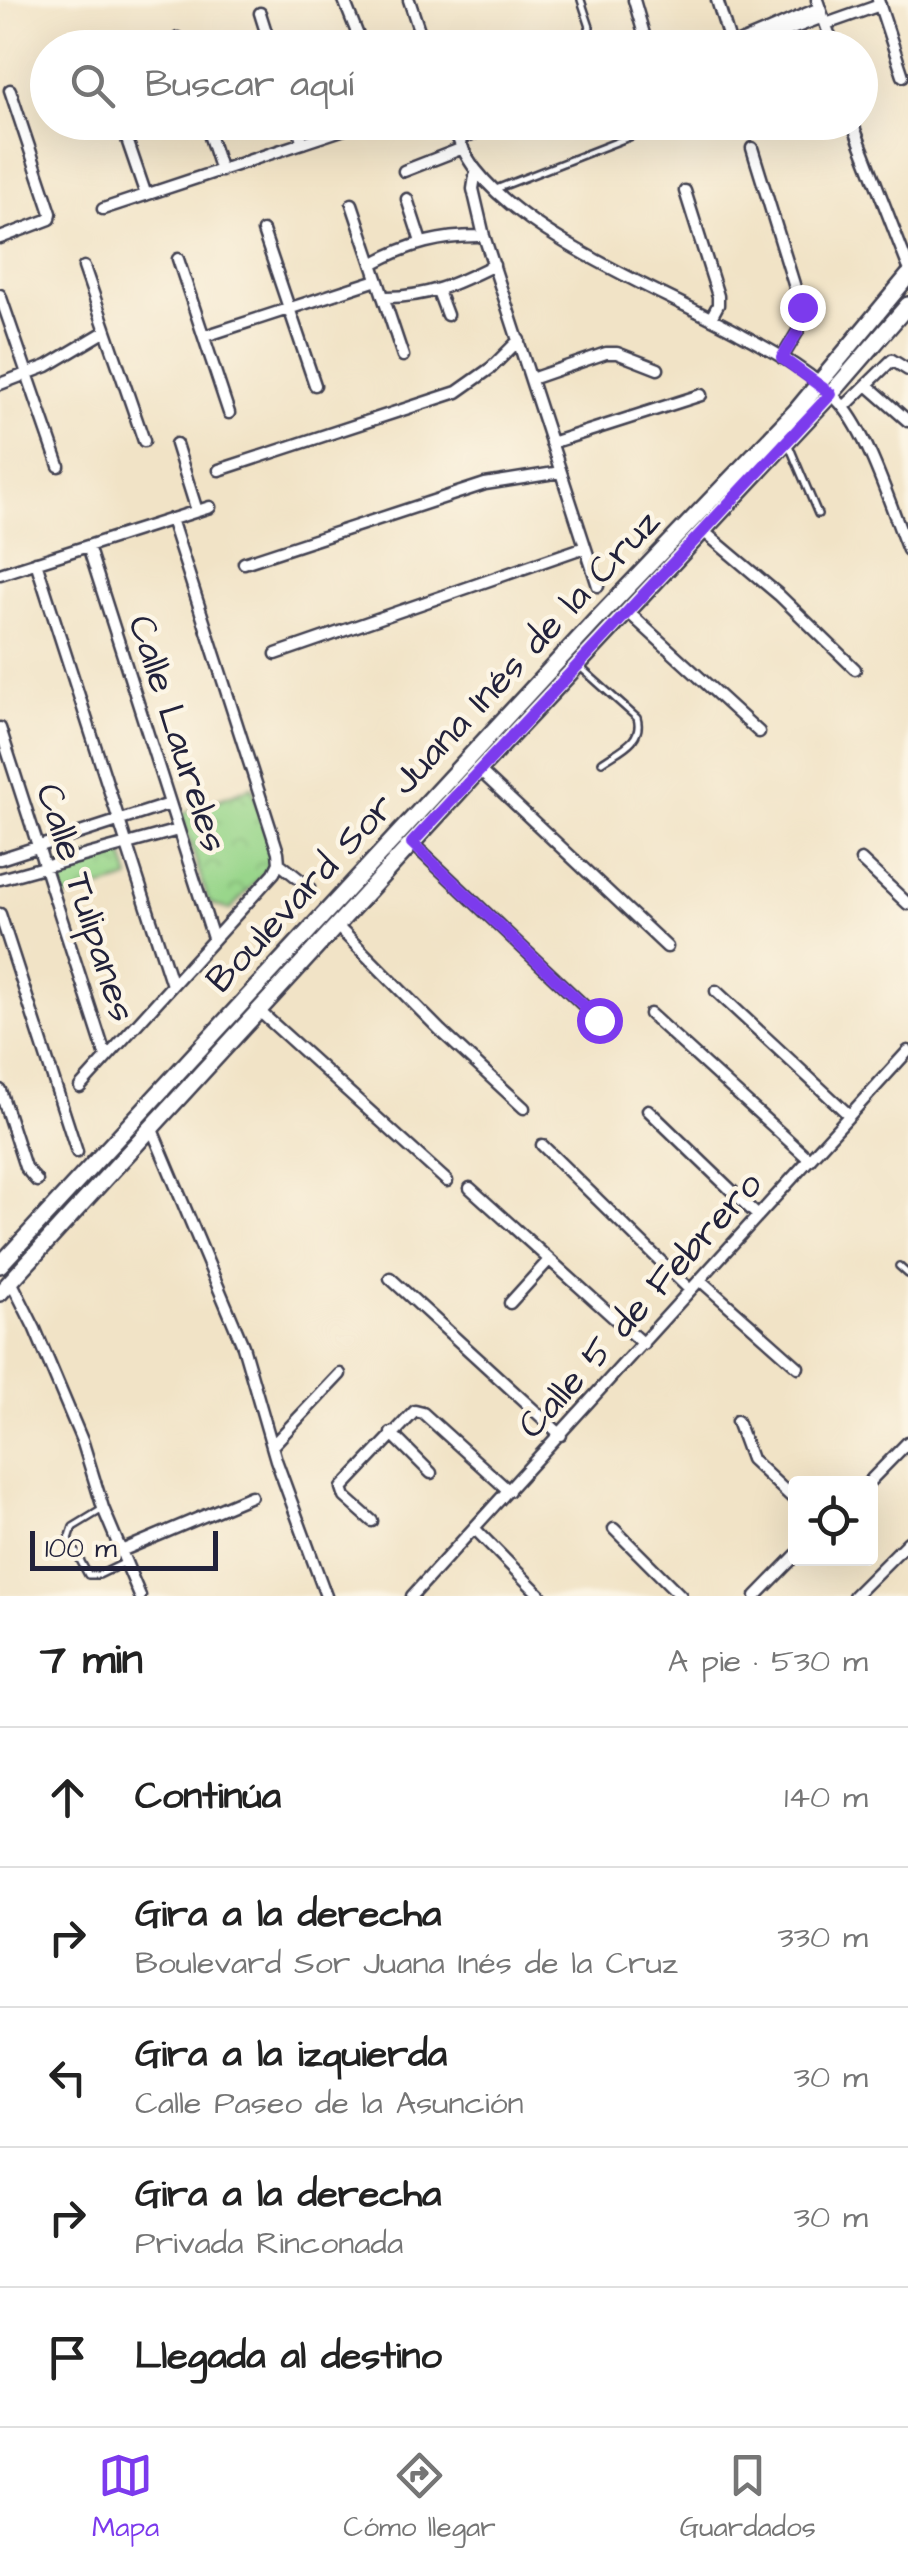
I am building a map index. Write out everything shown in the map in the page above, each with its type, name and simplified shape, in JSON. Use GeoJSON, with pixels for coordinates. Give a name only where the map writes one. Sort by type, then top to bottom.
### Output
{"type":"FeatureCollection","features":[{"type":"Feature","properties":{"kind":"main road","name":"Boulevard Sor Juana Inés de la Cruz"},"geometry":{"type":"LineString","coordinates":[[5,1287],[787,440],[908,276]]}},
{"type":"Feature","properties":{"kind":"main road","name":"Boulevard Sor Juana Inés de la Cruz"},"geometry":{"type":"LineString","coordinates":[[0,1265],[499,724],[908,304]]}},
{"type":"Feature","properties":{"kind":"street"},"geometry":{"type":"LineString","coordinates":[[344,0],[356,30]]}},
{"type":"Feature","properties":{"kind":"street"},"geometry":{"type":"LineString","coordinates":[[409,0],[419,30]]}},
{"type":"Feature","properties":{"kind":"street"},"geometry":{"type":"LineString","coordinates":[[634,0],[643,30]]}},
{"type":"Feature","properties":{"kind":"street"},"geometry":{"type":"LineString","coordinates":[[717,0],[724,30]]}},
{"type":"Feature","properties":{"kind":"street"},"geometry":{"type":"LineString","coordinates":[[771,30],[822,13],[879,2],[904,76]]}},
{"type":"Feature","properties":{"kind":"street"},"geometry":{"type":"LineString","coordinates":[[260,13],[265,30]]}},
{"type":"Feature","properties":{"kind":"street"},"geometry":{"type":"LineString","coordinates":[[0,238],[50,219],[51,213],[10,90]]}},
{"type":"Feature","properties":{"kind":"street"},"geometry":{"type":"LineString","coordinates":[[127,140],[146,195]]}},
{"type":"Feature","properties":{"kind":"street"},"geometry":{"type":"LineString","coordinates":[[211,140],[220,170]]}},
{"type":"Feature","properties":{"kind":"street"},"geometry":{"type":"LineString","coordinates":[[104,209],[312,140]]}},
{"type":"Feature","properties":{"kind":"street"},"geometry":{"type":"LineString","coordinates":[[459,140],[476,170],[524,216],[782,358],[825,389],[844,407],[908,550]]}},
{"type":"Feature","properties":{"kind":"street"},"geometry":{"type":"LineString","coordinates":[[404,170],[468,140]]}},
{"type":"Feature","properties":{"kind":"street"},"geometry":{"type":"LineString","coordinates":[[859,140],[908,266]]}},
{"type":"Feature","properties":{"kind":"street"},"geometry":{"type":"LineString","coordinates":[[752,148],[802,307],[798,331],[782,358]]}},
{"type":"Feature","properties":{"kind":"street"},"geometry":{"type":"LineString","coordinates":[[476,170],[474,189],[484,236],[598,586]]}},
{"type":"Feature","properties":{"kind":"street"},"geometry":{"type":"LineString","coordinates":[[685,191],[718,296],[711,318]]}},
{"type":"Feature","properties":{"kind":"street"},"geometry":{"type":"LineString","coordinates":[[407,199],[421,242]]}},
{"type":"Feature","properties":{"kind":"street"},"geometry":{"type":"LineString","coordinates":[[352,204],[403,356]]}},
{"type":"Feature","properties":{"kind":"street"},"geometry":{"type":"LineString","coordinates":[[263,231],[315,385]]}},
{"type":"Feature","properties":{"kind":"street"},"geometry":{"type":"LineString","coordinates":[[372,264],[421,242],[452,236],[484,236]]}},
{"type":"Feature","properties":{"kind":"street"},"geometry":{"type":"LineString","coordinates":[[178,259],[229,413]]}},
{"type":"Feature","properties":{"kind":"street"},"geometry":{"type":"LineString","coordinates":[[383,297],[438,291],[494,265]]}},
{"type":"Feature","properties":{"kind":"street"},"geometry":{"type":"LineString","coordinates":[[84,268],[144,441]]}},
{"type":"Feature","properties":{"kind":"street"},"geometry":{"type":"LineString","coordinates":[[205,336],[377,280]]}},
{"type":"Feature","properties":{"kind":"street"},"geometry":{"type":"LineString","coordinates":[[438,291],[447,315]]}},
{"type":"Feature","properties":{"kind":"street"},"geometry":{"type":"LineString","coordinates":[[0,295],[59,466]]}},
{"type":"Feature","properties":{"kind":"street"},"geometry":{"type":"LineString","coordinates":[[0,384],[47,366],[106,331]]}},
{"type":"Feature","properties":{"kind":"street"},"geometry":{"type":"LineString","coordinates":[[219,470],[447,396],[475,381],[518,340]]}},
{"type":"Feature","properties":{"kind":"street"},"geometry":{"type":"LineString","coordinates":[[531,379],[606,352],[658,368]]}},
{"type":"Feature","properties":{"kind":"street"},"geometry":{"type":"LineString","coordinates":[[844,407],[894,359],[908,370]]}},
{"type":"Feature","properties":{"kind":"street"},"geometry":{"type":"LineString","coordinates":[[867,385],[908,420]]}},
{"type":"Feature","properties":{"kind":"street"},"geometry":{"type":"LineString","coordinates":[[552,443],[700,395]]}},
{"type":"Feature","properties":{"kind":"street"},"geometry":{"type":"LineString","coordinates":[[176,444],[197,511]]}},
{"type":"Feature","properties":{"kind":"street"},"geometry":{"type":"LineString","coordinates":[[244,564],[500,480],[560,472]]}},
{"type":"Feature","properties":{"kind":"street"},"geometry":{"type":"LineString","coordinates":[[0,574],[210,507]]}},
{"type":"Feature","properties":{"kind":"street"},"geometry":{"type":"LineString","coordinates":[[171,519],[279,863],[309,888]]}},
{"type":"Feature","properties":{"kind":"street"},"geometry":{"type":"LineString","coordinates":[[702,530],[855,669]]}},
{"type":"Feature","properties":{"kind":"street","name":"Calle Laureles"},"geometry":{"type":"LineString","coordinates":[[88,546],[213,938]]}},
{"type":"Feature","properties":{"kind":"street"},"geometry":{"type":"LineString","coordinates":[[276,654],[585,546]]}},
{"type":"Feature","properties":{"kind":"street","name":"Calle Tulipanes"},"geometry":{"type":"LineString","coordinates":[[36,562],[171,982]]}},
{"type":"Feature","properties":{"kind":"street"},"geometry":{"type":"LineString","coordinates":[[627,611],[759,732]]}},
{"type":"Feature","properties":{"kind":"street","name":"Calle Tulipanes"},"geometry":{"type":"LineString","coordinates":[[0,728],[106,1057]]}},
{"type":"Feature","properties":{"kind":"street"},"geometry":{"type":"LineString","coordinates":[[479,770],[667,947]]}},
{"type":"Feature","properties":{"kind":"street"},"geometry":{"type":"LineString","coordinates":[[0,880],[44,867],[123,833],[170,804]]}},
{"type":"Feature","properties":{"kind":"street"},"geometry":{"type":"LineString","coordinates":[[0,860],[38,848],[123,833],[178,830]]}},
{"type":"Feature","properties":{"kind":"street"},"geometry":{"type":"LineString","coordinates":[[412,843],[599,1020]]}},
{"type":"Feature","properties":{"kind":"street"},"geometry":{"type":"LineString","coordinates":[[861,860],[908,904]]}},
{"type":"Feature","properties":{"kind":"street","name":"Calle Tulipanes"},"geometry":{"type":"LineString","coordinates":[[106,1057],[279,863]]}},
{"type":"Feature","properties":{"kind":"street"},"geometry":{"type":"LineString","coordinates":[[0,914],[77,1152]]}},
{"type":"Feature","properties":{"kind":"street"},"geometry":{"type":"LineString","coordinates":[[337,926],[524,1108]]}},
{"type":"Feature","properties":{"kind":"street"},"geometry":{"type":"LineString","coordinates":[[716,991],[849,1116]]}},
{"type":"Feature","properties":{"kind":"street"},"geometry":{"type":"LineString","coordinates":[[258,1010],[447,1181]]}},
{"type":"Feature","properties":{"kind":"street"},"geometry":{"type":"LineString","coordinates":[[650,1014],[810,1160]]}},
{"type":"Feature","properties":{"kind":"street","name":"Calle 5 de Febrero"},"geometry":{"type":"LineString","coordinates":[[412,1596],[908,1051]]}},
{"type":"Feature","properties":{"kind":"street"},"geometry":{"type":"LineString","coordinates":[[80,1087],[106,1057]]}},
{"type":"Feature","properties":{"kind":"street"},"geometry":{"type":"LineString","coordinates":[[0,1090],[25,1167],[37,1181]]}},
{"type":"Feature","properties":{"kind":"street"},"geometry":{"type":"LineString","coordinates":[[648,1110],[758,1216]]}},
{"type":"Feature","properties":{"kind":"street"},"geometry":{"type":"LineString","coordinates":[[151,1126],[244,1346],[272,1446],[326,1596]]}},
{"type":"Feature","properties":{"kind":"street"},"geometry":{"type":"LineString","coordinates":[[542,1145],[690,1290]]}},
{"type":"Feature","properties":{"kind":"street"},"geometry":{"type":"LineString","coordinates":[[470,1188],[642,1344]]}},
{"type":"Feature","properties":{"kind":"street"},"geometry":{"type":"LineString","coordinates":[[510,1302],[549,1260]]}},
{"type":"Feature","properties":{"kind":"street"},"geometry":{"type":"LineString","coordinates":[[390,1278],[561,1435]]}},
{"type":"Feature","properties":{"kind":"street"},"geometry":{"type":"LineString","coordinates":[[700,1280],[798,1366]]}},
{"type":"Feature","properties":{"kind":"street"},"geometry":{"type":"LineString","coordinates":[[5,1287],[35,1330],[83,1443],[104,1508],[140,1596]]}},
{"type":"Feature","properties":{"kind":"street"},"geometry":{"type":"LineString","coordinates":[[272,1446],[340,1374]]}},
{"type":"Feature","properties":{"kind":"street"},"geometry":{"type":"LineString","coordinates":[[372,1521],[345,1496],[342,1488],[408,1414],[415,1411],[423,1412],[509,1492]]}},
{"type":"Feature","properties":{"kind":"street"},"geometry":{"type":"LineString","coordinates":[[737,1421],[751,1459],[788,1494]]}},
{"type":"Feature","properties":{"kind":"street"},"geometry":{"type":"LineString","coordinates":[[390,1433],[432,1473]]}},
{"type":"Feature","properties":{"kind":"street"},"geometry":{"type":"LineString","coordinates":[[875,1476],[908,1442]]}},
{"type":"Feature","properties":{"kind":"street"},"geometry":{"type":"LineString","coordinates":[[124,1557],[251,1496]]}},
{"type":"Feature","properties":{"kind":"street"},"geometry":{"type":"LineString","coordinates":[[474,1528],[541,1596]]}},
{"type":"Feature","properties":{"kind":"street"},"geometry":{"type":"LineString","coordinates":[[614,1529],[681,1596]]}},
{"type":"Feature","properties":{"kind":"street"},"geometry":{"type":"LineString","coordinates":[[854,1596],[908,1542]]}},
{"type":"Feature","properties":{"kind":"street"},"geometry":{"type":"LineString","coordinates":[[756,1596],[788,1564]]}},
{"type":"Feature","properties":{"kind":"lane"},"geometry":{"type":"LineString","coordinates":[[581,0],[588,30]]}},
{"type":"Feature","properties":{"kind":"lane"},"geometry":{"type":"LineString","coordinates":[[494,190],[622,140]]}},
{"type":"Feature","properties":{"kind":"lane"},"geometry":{"type":"LineString","coordinates":[[787,440],[818,514]]}},
{"type":"Feature","properties":{"kind":"lane"},"geometry":{"type":"LineString","coordinates":[[577,664],[637,718],[640,728],[637,737],[602,762]]}},
{"type":"Feature","properties":{"kind":"lane"},"geometry":{"type":"LineString","coordinates":[[899,1266],[908,1274]]}},
{"type":"Feature","properties":{"kind":"lane"},"geometry":{"type":"LineString","coordinates":[[104,1508],[73,1527],[69,1539],[88,1574],[98,1575],[124,1557]]}},
{"type":"Feature","properties":{"kind":"green space"},"geometry":{"type":"Polygon","coordinates":[[[252,787],[276,859],[230,910],[209,903],[181,814],[252,787]]]}},
{"type":"Feature","properties":{"kind":"green space"},"geometry":{"type":"Polygon","coordinates":[[[121,848],[130,879],[58,900],[49,869],[121,848]]]}},
{"type":"Feature","properties":{"kind":"route"},"geometry":{"type":"LineString","coordinates":[[599,1020],[412,843],[831,394],[782,358],[798,331],[802,307]]}}]}
